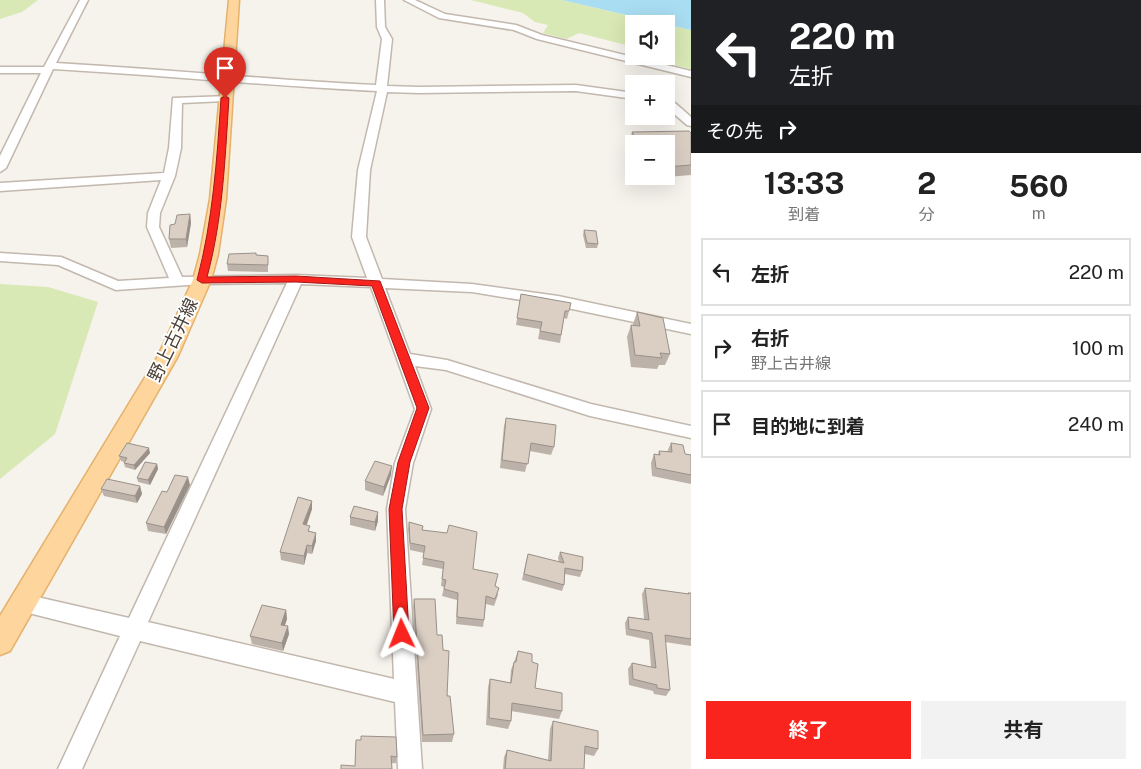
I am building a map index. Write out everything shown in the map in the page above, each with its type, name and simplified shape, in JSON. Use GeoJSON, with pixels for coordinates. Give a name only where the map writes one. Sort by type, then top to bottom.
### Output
{"type":"FeatureCollection","features":[{"type":"Feature","properties":{"kind":"main road","name":"野上古井線"},"geometry":{"type":"LineString","coordinates":[[0,642],[168,356],[202,280],[209,254],[218,199],[234,0]]}},
{"type":"Feature","properties":{"kind":"street"},"geometry":{"type":"LineString","coordinates":[[0,168],[48,68],[84,0]]}},
{"type":"Feature","properties":{"kind":"street"},"geometry":{"type":"LineString","coordinates":[[380,0],[382,27],[387,39],[382,88],[364,170],[359,237],[423,408],[404,462],[396,509],[404,693],[410,769]]}},
{"type":"Feature","properties":{"kind":"street"},"geometry":{"type":"LineString","coordinates":[[408,0],[433,12],[459,20],[516,28],[540,37],[691,74]]}},
{"type":"Feature","properties":{"kind":"street"},"geometry":{"type":"LineString","coordinates":[[0,70],[92,68],[305,85],[483,90],[576,88],[625,95]]}},
{"type":"Feature","properties":{"kind":"street"},"geometry":{"type":"LineString","coordinates":[[177,281],[153,227],[154,213],[169,176],[175,148],[177,100],[225,98]]}},
{"type":"Feature","properties":{"kind":"street"},"geometry":{"type":"LineString","coordinates":[[675,109],[691,123]]}},
{"type":"Feature","properties":{"kind":"street"},"geometry":{"type":"LineString","coordinates":[[0,187],[169,176]]}},
{"type":"Feature","properties":{"kind":"street"},"geometry":{"type":"LineString","coordinates":[[0,257],[61,261],[116,286],[202,280],[296,279],[472,288],[558,302],[691,329]]}},
{"type":"Feature","properties":{"kind":"street"},"geometry":{"type":"LineString","coordinates":[[70,769],[296,279]]}},
{"type":"Feature","properties":{"kind":"street"},"geometry":{"type":"LineString","coordinates":[[405,359],[447,364],[590,410],[691,432]]}},
{"type":"Feature","properties":{"kind":"street"},"geometry":{"type":"LineString","coordinates":[[24,603],[404,693]]}},
{"type":"Feature","properties":{"kind":"green space"},"geometry":{"type":"Polygon","coordinates":[[[0,0],[38,0],[22,12],[0,19],[0,0]]]}},
{"type":"Feature","properties":{"kind":"green space"},"geometry":{"type":"Polygon","coordinates":[[[471,0],[562,0],[626,15],[625,45],[579,33],[566,39],[543,33],[548,25],[535,22],[523,13],[471,0]]]}},
{"type":"Feature","properties":{"kind":"green space"},"geometry":{"type":"Polygon","coordinates":[[[675,26],[691,30],[691,69],[673,65],[675,65],[675,26]]]}},
{"type":"Feature","properties":{"kind":"green space"},"geometry":{"type":"Polygon","coordinates":[[[0,284],[48,287],[98,302],[55,434],[0,479],[0,284]]]}},
{"type":"Feature","properties":{"kind":"water"},"geometry":{"type":"Polygon","coordinates":[[[562,0],[691,0],[691,30],[675,26],[675,15],[626,15],[562,0]]]}},
{"type":"Feature","properties":{"kind":"building"},"geometry":{"type":"Polygon","coordinates":[[[689,131],[691,133],[691,165],[675,166],[675,135],[634,135],[632,132],[689,131]]]}},
{"type":"Feature","properties":{"kind":"building"},"geometry":{"type":"Polygon","coordinates":[[[190,214],[186,239],[169,239],[170,225],[175,224],[177,215],[190,214]]]}},
{"type":"Feature","properties":{"kind":"building"},"geometry":{"type":"Polygon","coordinates":[[[584,230],[596,231],[598,244],[587,243],[584,230]]]}},
{"type":"Feature","properties":{"kind":"building"},"geometry":{"type":"Polygon","coordinates":[[[256,253],[256,255],[268,256],[268,265],[227,264],[229,254],[256,253]]]}},
{"type":"Feature","properties":{"kind":"building"},"geometry":{"type":"Polygon","coordinates":[[[521,294],[571,303],[569,311],[565,311],[561,335],[540,331],[542,322],[517,318],[521,294]]]}},
{"type":"Feature","properties":{"kind":"building"},"geometry":{"type":"Polygon","coordinates":[[[637,312],[663,318],[670,354],[660,353],[662,358],[635,355],[631,325],[640,326],[637,312]]]}},
{"type":"Feature","properties":{"kind":"building"},"geometry":{"type":"Polygon","coordinates":[[[506,418],[556,425],[554,447],[531,443],[528,464],[502,460],[506,418]]]}},
{"type":"Feature","properties":{"kind":"building"},"geometry":{"type":"Polygon","coordinates":[[[127,443],[149,448],[134,465],[124,463],[127,458],[119,456],[127,443]]]}},
{"type":"Feature","properties":{"kind":"building"},"geometry":{"type":"Polygon","coordinates":[[[671,443],[683,445],[685,454],[691,455],[691,475],[656,468],[654,454],[660,455],[659,451],[672,452],[671,443]]]}},
{"type":"Feature","properties":{"kind":"building"},"geometry":{"type":"Polygon","coordinates":[[[375,461],[392,466],[384,487],[365,481],[375,461]]]}},
{"type":"Feature","properties":{"kind":"building"},"geometry":{"type":"Polygon","coordinates":[[[145,462],[157,464],[148,480],[137,478],[145,462]]]}},
{"type":"Feature","properties":{"kind":"building"},"geometry":{"type":"Polygon","coordinates":[[[175,475],[188,477],[164,527],[146,523],[162,491],[167,492],[175,475]]]}},
{"type":"Feature","properties":{"kind":"building"},"geometry":{"type":"Polygon","coordinates":[[[107,479],[140,486],[135,496],[101,489],[107,479]]]}},
{"type":"Feature","properties":{"kind":"building"},"geometry":{"type":"Polygon","coordinates":[[[298,497],[312,501],[303,524],[310,526],[308,531],[316,533],[312,546],[307,545],[304,556],[280,552],[298,497]]]}},
{"type":"Feature","properties":{"kind":"building"},"geometry":{"type":"Polygon","coordinates":[[[354,506],[378,512],[375,522],[350,517],[354,506]]]}},
{"type":"Feature","properties":{"kind":"building"},"geometry":{"type":"Polygon","coordinates":[[[409,522],[423,526],[422,530],[447,533],[449,525],[477,532],[473,569],[498,574],[495,586],[499,588],[495,599],[486,596],[484,620],[457,617],[458,593],[444,589],[446,580],[442,579],[444,562],[423,558],[425,546],[410,543],[409,522]]]}},
{"type":"Feature","properties":{"kind":"building"},"geometry":{"type":"Polygon","coordinates":[[[560,552],[583,557],[582,571],[565,568],[564,585],[524,574],[528,554],[564,563],[560,552]]]}},
{"type":"Feature","properties":{"kind":"building"},"geometry":{"type":"Polygon","coordinates":[[[645,588],[691,593],[691,639],[665,635],[670,690],[657,688],[657,685],[633,679],[632,663],[656,668],[652,633],[629,629],[628,617],[649,620],[645,588]]]}},
{"type":"Feature","properties":{"kind":"building"},"geometry":{"type":"Polygon","coordinates":[[[414,599],[435,599],[437,635],[442,635],[443,650],[449,651],[447,696],[450,696],[454,734],[423,735],[414,599]]]}},
{"type":"Feature","properties":{"kind":"building"},"geometry":{"type":"Polygon","coordinates":[[[262,605],[286,610],[281,625],[288,626],[282,643],[250,636],[262,605]]]}},
{"type":"Feature","properties":{"kind":"building"},"geometry":{"type":"Polygon","coordinates":[[[518,651],[532,654],[532,662],[538,664],[535,688],[562,693],[562,711],[512,703],[511,721],[489,718],[490,679],[511,683],[514,662],[516,662],[518,651]]]}},
{"type":"Feature","properties":{"kind":"building"},"geometry":{"type":"Polygon","coordinates":[[[553,721],[598,731],[598,749],[585,746],[584,769],[505,769],[507,750],[551,761],[553,721]]]}},
{"type":"Feature","properties":{"kind":"building"},"geometry":{"type":"Polygon","coordinates":[[[361,736],[396,737],[397,757],[391,756],[392,769],[341,769],[341,765],[355,766],[356,740],[361,740],[361,736]]]}},
{"type":"Feature","properties":{"kind":"route"},"geometry":{"type":"LineString","coordinates":[[225,98],[218,199],[209,254],[202,280],[296,279],[376,283],[423,408],[404,462],[396,509],[402,634]]}}]}
